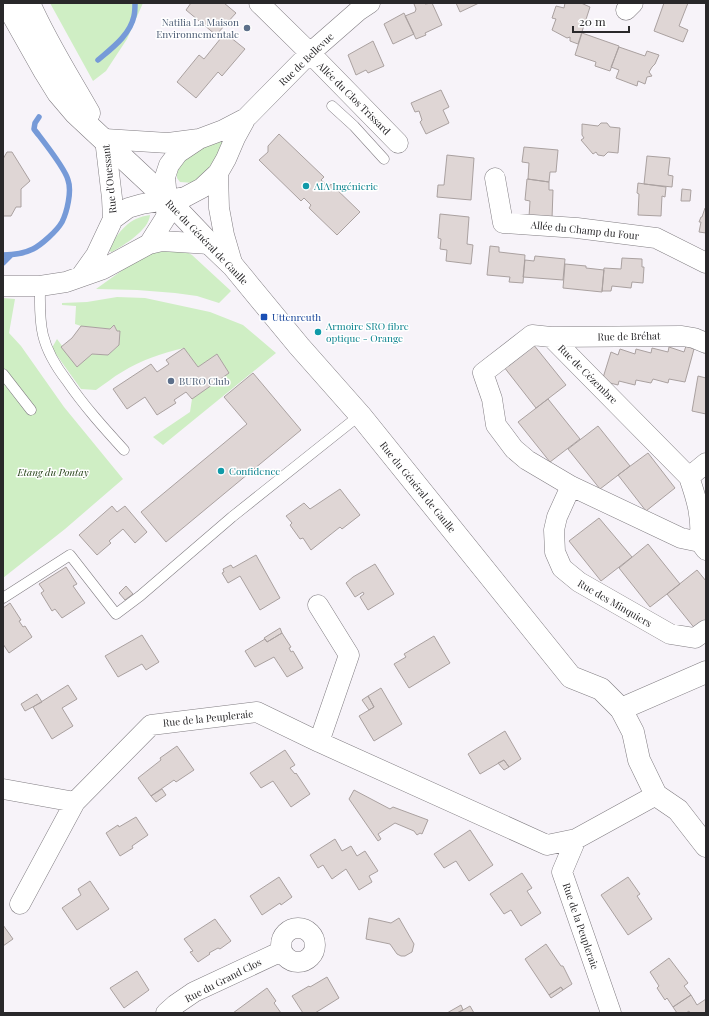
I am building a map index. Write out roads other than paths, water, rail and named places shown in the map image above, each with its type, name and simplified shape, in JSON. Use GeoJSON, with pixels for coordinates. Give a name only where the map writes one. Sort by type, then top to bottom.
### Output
{"type":"FeatureCollection","features":[{"type":"Feature","properties":{"kind":"main road","name":"Rue du Général de Gaulle"},"geometry":{"type":"LineString","coordinates":[[6,3],[45,72],[58,92],[75,113],[167,199],[233,266],[299,346],[360,415],[571,677],[601,689],[621,709],[633,732],[639,760],[656,795],[678,810],[706,846]]}},
{"type":"Feature","properties":{"kind":"main road","name":"Rue du Général de Gaulle"},"geometry":{"type":"LineString","coordinates":[[29,3],[55,57],[105,140]]}},
{"type":"Feature","properties":{"kind":"main road"},"geometry":{"type":"LineString","coordinates":[[621,709],[706,672]]}},
{"type":"Feature","properties":{"kind":"street","name":"Allée du Clos Trissard"},"geometry":{"type":"LineString","coordinates":[[259,3],[398,143]]}},
{"type":"Feature","properties":{"kind":"street","name":"Rue de Bellevue"},"geometry":{"type":"LineString","coordinates":[[246,118],[223,130],[199,139],[178,153],[169,165],[164,177],[167,199],[185,197],[202,188],[218,173],[246,118],[310,53],[358,10],[370,3]]}},
{"type":"Feature","properties":{"kind":"street","name":"Rue de Bellevue"},"geometry":{"type":"LineString","coordinates":[[105,140],[168,143],[199,139]]}},
{"type":"Feature","properties":{"kind":"street","name":"Rue d'Ouessant"},"geometry":{"type":"LineString","coordinates":[[81,276],[96,255],[113,219],[105,140]]}},
{"type":"Feature","properties":{"kind":"street"},"geometry":{"type":"LineString","coordinates":[[218,173],[219,208],[224,235],[233,266]]}},
{"type":"Feature","properties":{"kind":"street","name":"Allée du Champ du Four"},"geometry":{"type":"LineString","coordinates":[[495,178],[503,222],[577,228],[656,238],[706,263]]}},
{"type":"Feature","properties":{"kind":"street","name":"Rue d'Ouessant"},"geometry":{"type":"LineString","coordinates":[[113,219],[128,208],[167,199]]}},
{"type":"Feature","properties":{"kind":"street"},"geometry":{"type":"LineString","coordinates":[[150,244],[166,217],[167,199]]}},
{"type":"Feature","properties":{"kind":"street"},"geometry":{"type":"LineString","coordinates":[[3,286],[40,286],[66,282],[104,269],[150,244],[162,241],[210,244]]}},
{"type":"Feature","properties":{"kind":"street","name":"Rue de Cézembre"},"geometry":{"type":"LineString","coordinates":[[532,335],[551,337],[689,477],[697,502],[703,546],[681,538],[571,486],[527,460],[514,449],[496,425],[492,398],[483,374],[532,335]]}},
{"type":"Feature","properties":{"kind":"street","name":"Rue de Bréhat"},"geometry":{"type":"LineString","coordinates":[[551,337],[682,336],[694,338],[706,343]]}},
{"type":"Feature","properties":{"kind":"street"},"geometry":{"type":"LineString","coordinates":[[689,477],[706,464]]}},
{"type":"Feature","properties":{"kind":"street","name":"Rue des Minquiers"},"geometry":{"type":"LineString","coordinates":[[571,486],[557,517],[554,530],[555,552],[562,568],[579,582],[670,634],[695,638],[706,630]]}},
{"type":"Feature","properties":{"kind":"street"},"geometry":{"type":"LineString","coordinates":[[318,605],[349,655],[319,742]]}},
{"type":"Feature","properties":{"kind":"street","name":"Rue de la Peupleraie"},"geometry":{"type":"LineString","coordinates":[[20,904],[75,802],[151,725],[257,712],[319,742],[547,845],[576,839],[656,795]]}},
{"type":"Feature","properties":{"kind":"street"},"geometry":{"type":"LineString","coordinates":[[3,788],[75,802]]}},
{"type":"Feature","properties":{"kind":"street","name":"Rue de la Peupleraie"},"geometry":{"type":"LineString","coordinates":[[576,839],[562,872],[610,1013]]}},
{"type":"Feature","properties":{"kind":"street","name":"Rue du Grand Clos"},"geometry":{"type":"LineString","coordinates":[[166,1013],[194,992],[282,951]]}},
{"type":"Feature","properties":{"kind":"lane"},"geometry":{"type":"LineString","coordinates":[[332,106],[354,126],[384,159]]}},
{"type":"Feature","properties":{"kind":"lane"},"geometry":{"type":"LineString","coordinates":[[354,126],[369,113]]}},
{"type":"Feature","properties":{"kind":"lane"},"geometry":{"type":"LineString","coordinates":[[40,286],[40,318],[43,337],[50,354],[85,406],[124,450]]}},
{"type":"Feature","properties":{"kind":"lane"},"geometry":{"type":"LineString","coordinates":[[3,374],[31,410]]}},
{"type":"Feature","properties":{"kind":"lane"},"geometry":{"type":"LineString","coordinates":[[3,598],[70,555],[116,614],[140,596],[232,517],[360,415]]}},
{"type":"Feature","properties":{"kind":"waterway"},"geometry":{"type":"LineString","coordinates":[[98,60],[120,41],[129,29],[134,16],[135,3]]}},
{"type":"Feature","properties":{"kind":"waterway"},"geometry":{"type":"LineString","coordinates":[[3,255],[22,253],[33,249],[40,244],[60,226],[67,207],[69,195],[68,180],[58,162],[34,129],[35,123],[39,117]]}},
{"type":"Feature","properties":{"kind":"waterway"},"geometry":{"type":"LineString","coordinates":[[3,263],[11,255]]}},
{"type":"Feature","properties":{"kind":"place","name":"Natilia La Maison Environnementale"},"geometry":{"type":"Point","coordinates":[247,28]}},
{"type":"Feature","properties":{"kind":"place","name":"AIA Ingénierie"},"geometry":{"type":"Point","coordinates":[306,186]}},
{"type":"Feature","properties":{"kind":"place","name":"Uttenreuth"},"geometry":{"type":"Point","coordinates":[264,317]}},
{"type":"Feature","properties":{"kind":"place","name":"Armoire SRO fibre optique - Orange"},"geometry":{"type":"Point","coordinates":[318,332]}},
{"type":"Feature","properties":{"kind":"place","name":"BURO Club"},"geometry":{"type":"Point","coordinates":[171,381]}},
{"type":"Feature","properties":{"kind":"place","name":"Confidence"},"geometry":{"type":"Point","coordinates":[221,471]}},
{"type":"Feature","properties":{"kind":"park label","name":"Etang du Pontay"},"geometry":{"type":"Point","coordinates":[53,472]}}]}
